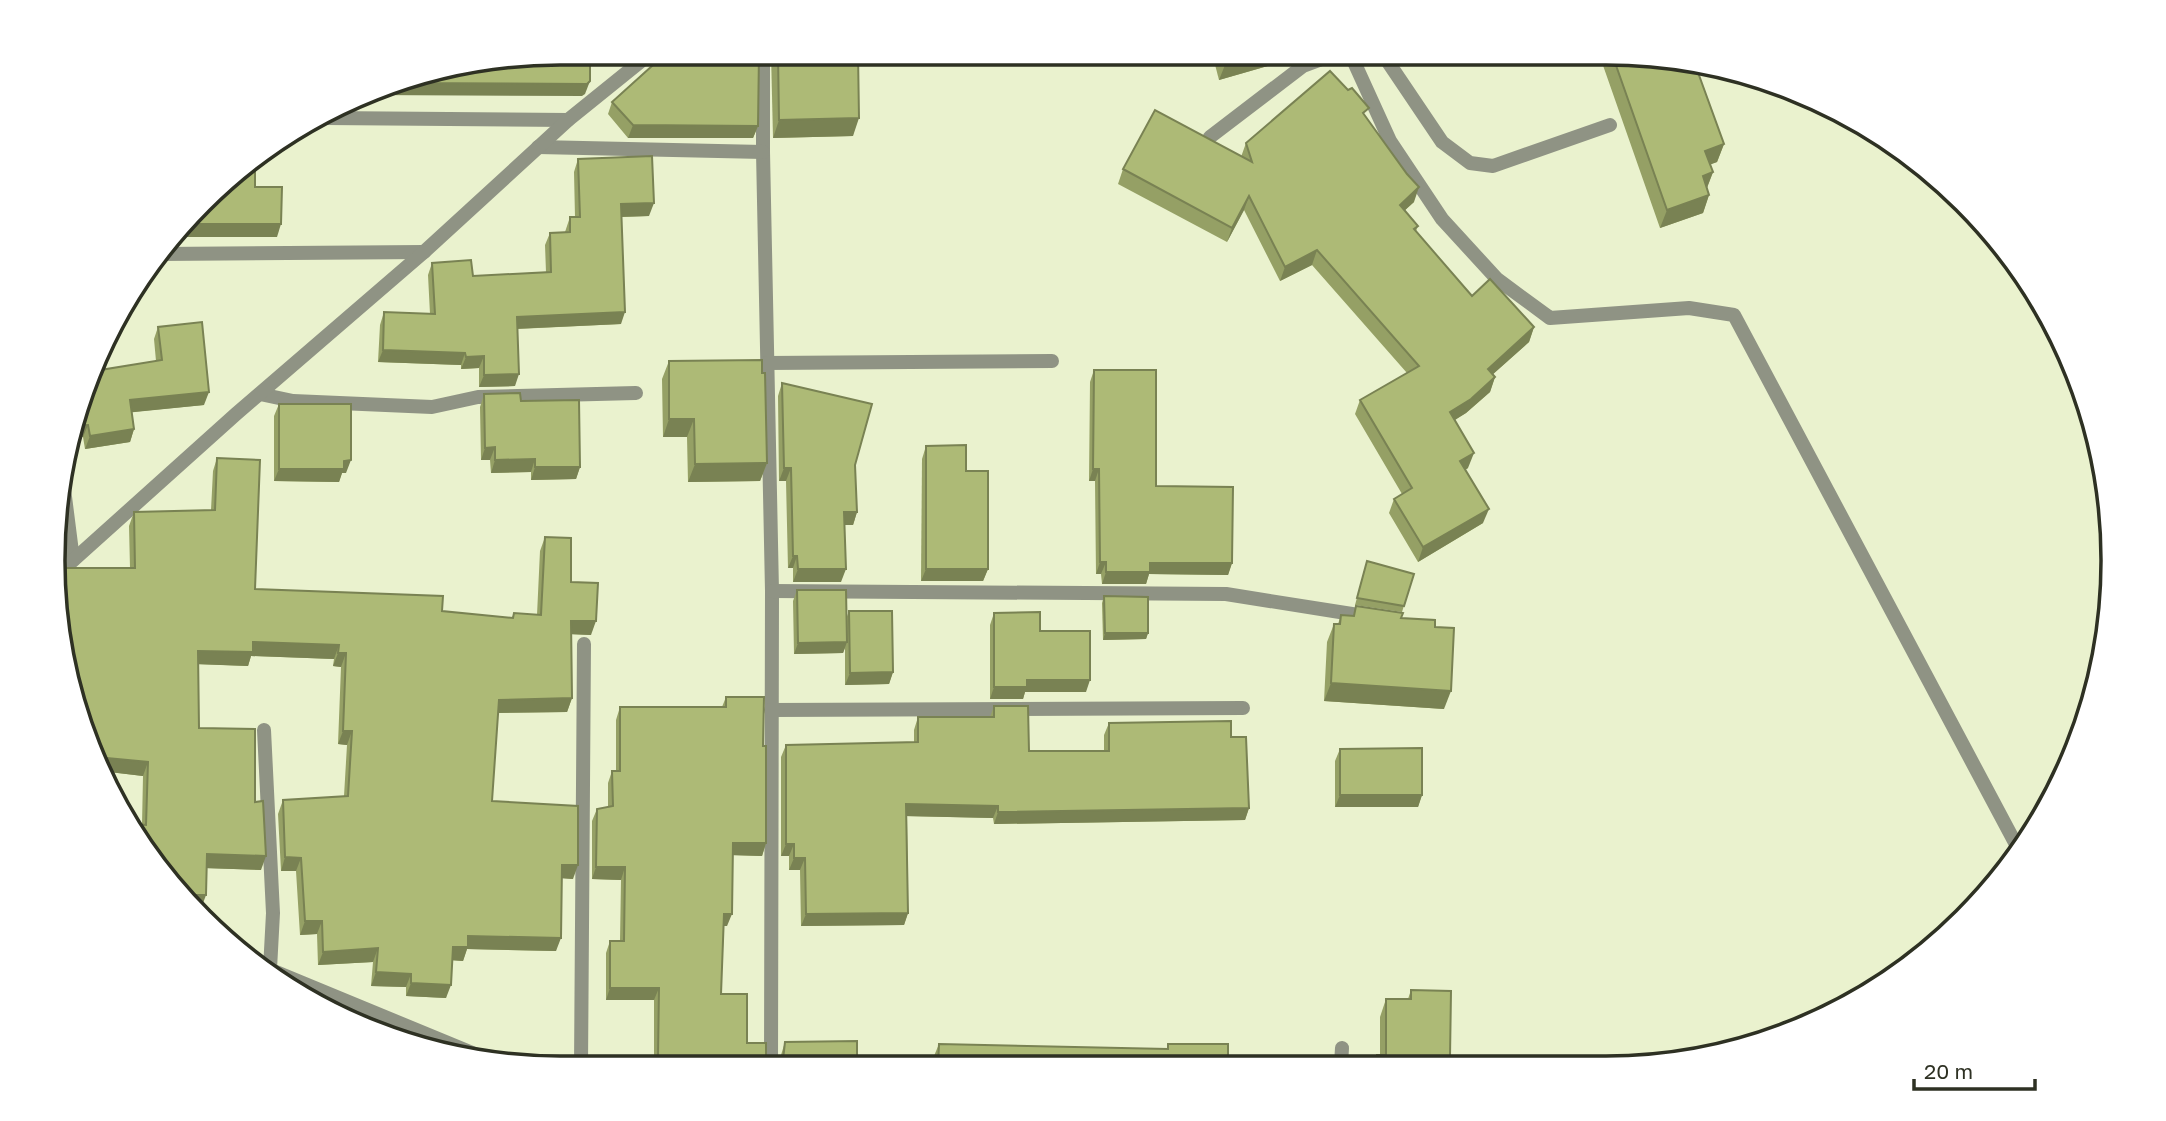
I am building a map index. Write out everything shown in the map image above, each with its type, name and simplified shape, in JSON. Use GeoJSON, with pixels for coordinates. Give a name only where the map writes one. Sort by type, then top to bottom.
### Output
{"type":"FeatureCollection","features":[{"type":"Feature","properties":{"kind":"street"},"geometry":{"type":"LineString","coordinates":[[65,568],[424,252],[568,120],[636,65]]}},
{"type":"Feature","properties":{"kind":"street"},"geometry":{"type":"LineString","coordinates":[[763,65],[762,152],[772,591],[771,1056]]}},
{"type":"Feature","properties":{"kind":"street"},"geometry":{"type":"LineString","coordinates":[[1210,137],[1306,65]]}},
{"type":"Feature","properties":{"kind":"street"},"geometry":{"type":"LineString","coordinates":[[1355,65],[1390,142],[1442,219],[1497,279],[1550,318],[1689,308],[1734,315],[2014,841]]}},
{"type":"Feature","properties":{"kind":"street"},"geometry":{"type":"LineString","coordinates":[[1390,65],[1442,142],[1469,163],[1493,166],[1610,125]]}},
{"type":"Feature","properties":{"kind":"street"},"geometry":{"type":"LineString","coordinates":[[337,118],[568,120]]}},
{"type":"Feature","properties":{"kind":"street"},"geometry":{"type":"LineString","coordinates":[[538,147],[762,152]]}},
{"type":"Feature","properties":{"kind":"street"},"geometry":{"type":"LineString","coordinates":[[171,254],[424,252]]}},
{"type":"Feature","properties":{"kind":"street"},"geometry":{"type":"LineString","coordinates":[[767,363],[1052,361]]}},
{"type":"Feature","properties":{"kind":"street"},"geometry":{"type":"LineString","coordinates":[[260,394],[293,401],[432,407],[478,397],[636,393]]}},
{"type":"Feature","properties":{"kind":"street"},"geometry":{"type":"LineString","coordinates":[[67,513],[74,560]]}},
{"type":"Feature","properties":{"kind":"street"},"geometry":{"type":"LineString","coordinates":[[772,591],[1226,594],[1391,620]]}},
{"type":"Feature","properties":{"kind":"street"},"geometry":{"type":"LineString","coordinates":[[581,1056],[584,644]]}},
{"type":"Feature","properties":{"kind":"street"},"geometry":{"type":"LineString","coordinates":[[771,710],[1243,708]]}},
{"type":"Feature","properties":{"kind":"street"},"geometry":{"type":"LineString","coordinates":[[264,730],[273,913],[270,962]]}},
{"type":"Feature","properties":{"kind":"street"},"geometry":{"type":"LineString","coordinates":[[297,980],[449,1043]]}},
{"type":"Feature","properties":{"kind":"street"},"geometry":{"type":"LineString","coordinates":[[1342,1048],[1342,1056]]}},
{"type":"Feature","properties":{"kind":"building"},"geometry":{"type":"Polygon","coordinates":[[[590,65],[590,81],[587,84],[428,83],[496,69],[590,65]]]}},
{"type":"Feature","properties":{"kind":"building"},"geometry":{"type":"Polygon","coordinates":[[[653,65],[759,65],[758,126],[633,125],[612,102],[653,65]]]}},
{"type":"Feature","properties":{"kind":"building"},"geometry":{"type":"Polygon","coordinates":[[[778,65],[858,65],[859,118],[779,120],[778,65]]]}},
{"type":"Feature","properties":{"kind":"building"},"geometry":{"type":"Polygon","coordinates":[[[1616,65],[1698,73],[1724,144],[1705,151],[1713,172],[1703,176],[1709,195],[1667,210],[1616,65]]]}},
{"type":"Feature","properties":{"kind":"building"},"geometry":{"type":"Polygon","coordinates":[[[1330,71],[1348,90],[1352,88],[1369,108],[1363,113],[1419,187],[1400,205],[1418,226],[1414,229],[1472,296],[1490,279],[1534,327],[1488,369],[1495,377],[1471,399],[1450,412],[1474,453],[1460,461],[1489,509],[1423,547],[1394,499],[1412,488],[1360,400],[1419,366],[1317,250],[1285,267],[1249,196],[1232,228],[1123,169],[1155,110],[1252,162],[1246,143],[1330,71]]]}},
{"type":"Feature","properties":{"kind":"building"},"geometry":{"type":"Polygon","coordinates":[[[652,156],[654,203],[621,204],[625,312],[517,317],[519,374],[484,375],[484,356],[383,350],[384,312],[435,314],[432,263],[471,260],[473,276],[551,272],[550,233],[570,232],[570,217],[580,217],[578,159],[652,156]]]}},
{"type":"Feature","properties":{"kind":"building"},"geometry":{"type":"Polygon","coordinates":[[[255,170],[255,187],[282,187],[281,224],[197,224],[255,170]]]}},
{"type":"Feature","properties":{"kind":"building"},"geometry":{"type":"Polygon","coordinates":[[[202,322],[209,392],[130,400],[134,429],[90,436],[88,425],[84,425],[103,370],[162,360],[158,327],[202,322]]]}},
{"type":"Feature","properties":{"kind":"building"},"geometry":{"type":"Polygon","coordinates":[[[762,360],[762,373],[765,373],[767,463],[695,464],[694,419],[669,419],[669,361],[762,360]]]}},
{"type":"Feature","properties":{"kind":"building"},"geometry":{"type":"Polygon","coordinates":[[[1094,370],[1156,370],[1156,486],[1233,487],[1232,563],[1150,563],[1150,572],[1106,572],[1106,562],[1100,562],[1099,469],[1093,469],[1094,370]]]}},
{"type":"Feature","properties":{"kind":"building"},"geometry":{"type":"Polygon","coordinates":[[[782,383],[872,404],[855,465],[857,512],[844,512],[846,569],[798,569],[797,556],[793,556],[791,468],[784,468],[782,383]]]}},
{"type":"Feature","properties":{"kind":"building"},"geometry":{"type":"Polygon","coordinates":[[[520,393],[521,401],[579,400],[580,467],[535,467],[535,459],[495,460],[495,447],[485,448],[484,394],[520,393]]]}},
{"type":"Feature","properties":{"kind":"building"},"geometry":{"type":"Polygon","coordinates":[[[279,404],[351,404],[351,460],[344,461],[344,469],[279,469],[279,404]]]}},
{"type":"Feature","properties":{"kind":"building"},"geometry":{"type":"Polygon","coordinates":[[[966,445],[966,471],[988,471],[988,569],[926,569],[926,446],[966,445]]]}},
{"type":"Feature","properties":{"kind":"building"},"geometry":{"type":"Polygon","coordinates":[[[217,458],[260,460],[255,589],[443,596],[442,611],[513,618],[514,613],[541,615],[545,537],[571,538],[571,582],[598,583],[596,621],[571,621],[572,698],[499,700],[492,801],[578,806],[578,865],[562,865],[561,938],[468,936],[468,947],[453,947],[451,985],[411,983],[411,974],[376,972],[378,948],[323,952],[322,921],[305,921],[301,858],[285,857],[283,800],[348,796],[352,731],[343,731],[346,653],[338,653],[339,645],[253,642],[253,652],[198,651],[199,728],[255,729],[255,802],[263,801],[266,856],[207,854],[206,895],[195,895],[167,862],[141,825],[146,825],[148,762],[106,758],[91,720],[74,657],[65,568],[135,568],[134,512],[215,510],[217,458]]]}},
{"type":"Feature","properties":{"kind":"building"},"geometry":{"type":"Polygon","coordinates":[[[1367,561],[1414,574],[1404,606],[1357,598],[1367,561]]]}},
{"type":"Feature","properties":{"kind":"building"},"geometry":{"type":"Polygon","coordinates":[[[797,590],[846,590],[847,642],[798,643],[797,590]]]}},
{"type":"Feature","properties":{"kind":"building"},"geometry":{"type":"Polygon","coordinates":[[[1104,596],[1148,597],[1148,633],[1105,633],[1104,596]]]}},
{"type":"Feature","properties":{"kind":"building"},"geometry":{"type":"Polygon","coordinates":[[[1356,606],[1403,613],[1401,618],[1435,620],[1435,627],[1454,628],[1451,691],[1331,683],[1334,624],[1340,624],[1341,615],[1354,616],[1356,606]]]}},
{"type":"Feature","properties":{"kind":"building"},"geometry":{"type":"Polygon","coordinates":[[[849,611],[892,611],[893,672],[850,673],[849,611]]]}},
{"type":"Feature","properties":{"kind":"building"},"geometry":{"type":"Polygon","coordinates":[[[1040,612],[1040,631],[1090,631],[1090,680],[1027,680],[1027,687],[994,687],[994,613],[1040,612]]]}},
{"type":"Feature","properties":{"kind":"building"},"geometry":{"type":"Polygon","coordinates":[[[726,697],[764,697],[766,843],[733,843],[732,914],[724,914],[721,994],[747,994],[747,1043],[766,1043],[766,1056],[658,1056],[659,988],[610,988],[610,941],[624,941],[625,867],[596,867],[597,809],[613,806],[612,771],[620,771],[620,707],[726,707],[726,697]]]}},
{"type":"Feature","properties":{"kind":"building"},"geometry":{"type":"Polygon","coordinates":[[[994,706],[1028,706],[1029,751],[1109,751],[1109,723],[1231,721],[1231,737],[1246,737],[1249,808],[998,812],[998,806],[906,804],[908,913],[806,914],[805,858],[794,858],[794,844],[786,844],[786,745],[918,742],[918,717],[994,717],[994,706]]]}},
{"type":"Feature","properties":{"kind":"building"},"geometry":{"type":"Polygon","coordinates":[[[1422,748],[1422,795],[1340,795],[1340,749],[1422,748]]]}},
{"type":"Feature","properties":{"kind":"building"},"geometry":{"type":"Polygon","coordinates":[[[1411,990],[1451,991],[1450,1056],[1377,1056],[1386,1055],[1386,999],[1411,999],[1411,990]]]}},
{"type":"Feature","properties":{"kind":"building"},"geometry":{"type":"Polygon","coordinates":[[[857,1041],[857,1056],[783,1056],[785,1042],[857,1041]]]}},
{"type":"Feature","properties":{"kind":"building"},"geometry":{"type":"Polygon","coordinates":[[[939,1044],[1168,1049],[1168,1044],[1228,1044],[1228,1056],[938,1056],[939,1044]]]}}]}
